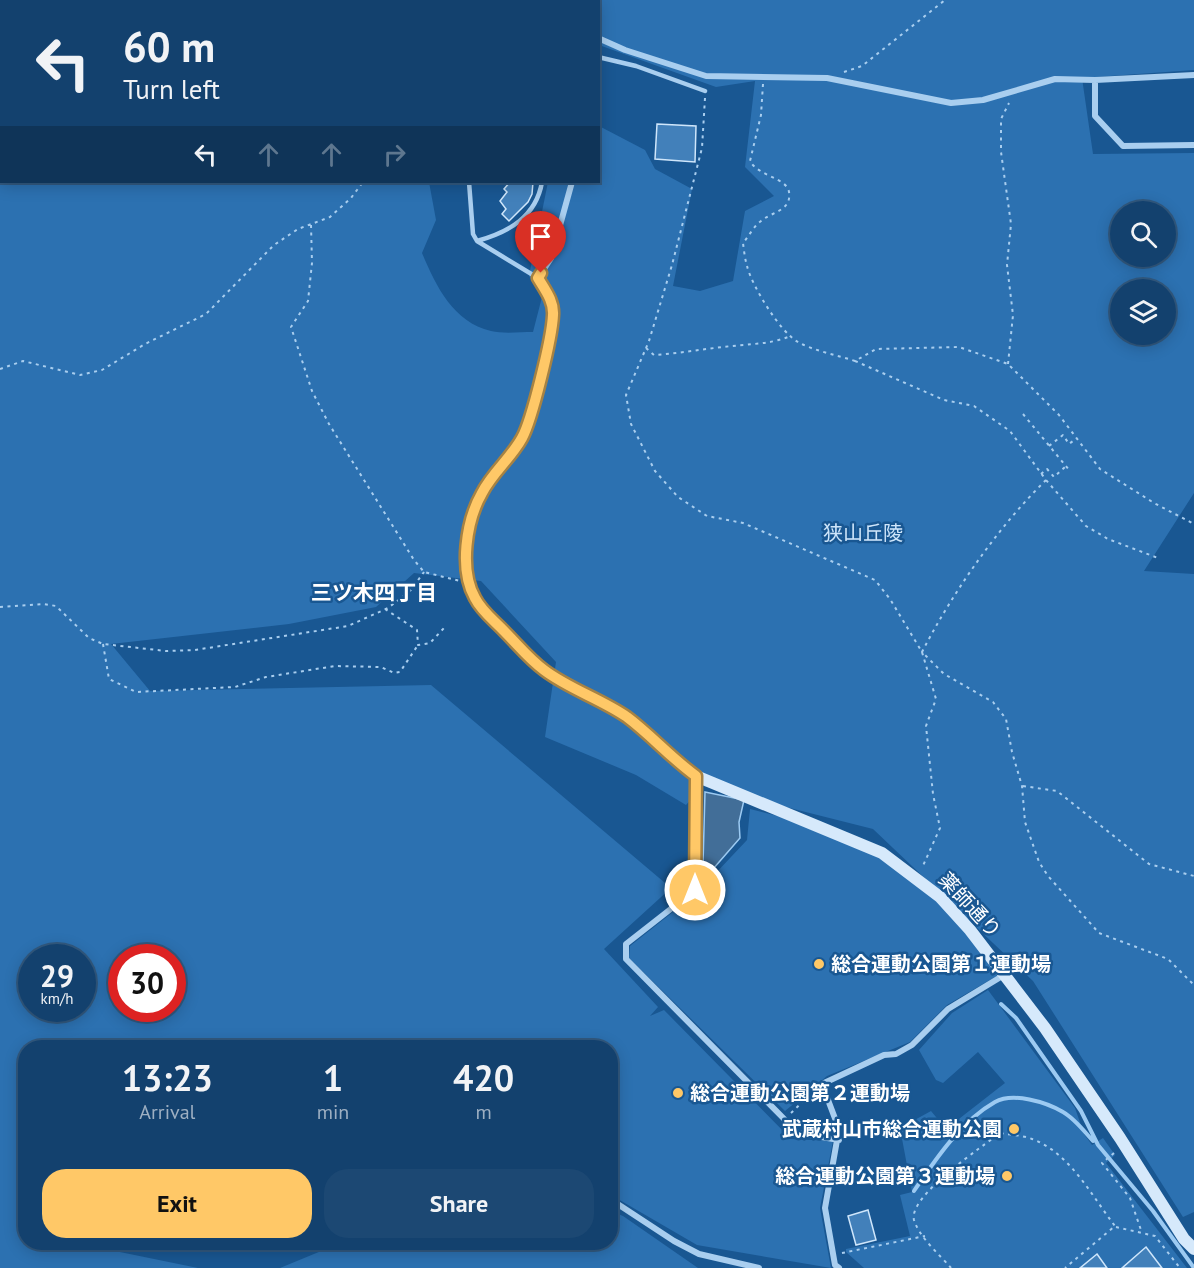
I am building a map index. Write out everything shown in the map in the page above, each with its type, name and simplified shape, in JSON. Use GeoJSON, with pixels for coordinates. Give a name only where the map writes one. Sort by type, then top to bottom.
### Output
{"type":"FeatureCollection","features":[{"type":"Feature","properties":{"kind":"street"},"geometry":{"type":"LineString","coordinates":[[600,39],[651,59],[706,76],[764,75],[827,78],[951,104],[983,100],[1055,79],[1095,80],[1194,75]]}},
{"type":"Feature","properties":{"kind":"street"},"geometry":{"type":"LineString","coordinates":[[1095,80],[1095,116],[1123,146],[1194,145]]}},
{"type":"Feature","properties":{"kind":"street"},"geometry":{"type":"LineString","coordinates":[[572,183],[551,258],[538,278],[550,297],[554,314],[528,426],[521,440],[481,494],[473,517],[466,564],[468,584],[476,601],[489,617],[532,661],[546,672],[627,717],[672,759],[696,776],[695,890],[626,944],[626,959],[798,1133],[839,1140]]}},
{"type":"Feature","properties":{"kind":"street","name":"薬師通り"},"geometry":{"type":"LineString","coordinates":[[696,776],[882,853],[940,897],[970,930],[1004,974],[1120,1138],[1184,1239],[1194,1249]]}},
{"type":"Feature","properties":{"kind":"street"},"geometry":{"type":"LineString","coordinates":[[839,1268],[835,1265],[832,1255],[825,1208],[839,1140],[839,1129],[822,1084],[884,1055],[896,1054],[912,1045],[948,1008],[1004,974]]}},
{"type":"Feature","properties":{"kind":"street"},"geometry":{"type":"LineString","coordinates":[[618,1204],[674,1241],[699,1254],[759,1268]]}},
{"type":"Feature","properties":{"kind":"lane"},"geometry":{"type":"LineString","coordinates":[[600,57],[636,66],[705,90]]}},
{"type":"Feature","properties":{"kind":"lane"},"geometry":{"type":"LineString","coordinates":[[469,183],[473,234],[477,241],[538,278]]}},
{"type":"Feature","properties":{"kind":"lane"},"geometry":{"type":"LineString","coordinates":[[477,241],[513,227],[532,209],[542,183]]}},
{"type":"Feature","properties":{"kind":"path"},"geometry":{"type":"LineString","coordinates":[[827,78],[862,66],[945,0]]}},
{"type":"Feature","properties":{"kind":"path"},"geometry":{"type":"LineString","coordinates":[[764,75],[761,116],[750,161],[755,170],[785,185],[789,191],[788,201],[777,213],[762,220],[743,243],[747,267],[756,287],[770,311],[790,336],[798,342],[855,361],[944,400],[974,406],[1010,431],[1041,474],[1086,526],[1108,539],[1158,558]]}},
{"type":"Feature","properties":{"kind":"path"},"geometry":{"type":"LineString","coordinates":[[705,90],[702,148],[672,265],[646,348],[626,396],[631,424],[655,471],[678,497],[707,516],[743,523],[875,580],[922,652],[944,674],[993,702],[1006,719],[1011,752],[1022,786],[1025,822],[1039,862],[1099,933],[1168,959],[1194,985]]}},
{"type":"Feature","properties":{"kind":"path"},"geometry":{"type":"LineString","coordinates":[[1008,364],[1013,315],[1007,265],[1011,224],[1001,152],[1001,119],[1017,91]]}},
{"type":"Feature","properties":{"kind":"path"},"geometry":{"type":"LineString","coordinates":[[0,369],[23,361],[80,375],[95,373],[145,344],[206,314],[274,245],[298,229],[335,213],[362,183]]}},
{"type":"Feature","properties":{"kind":"path"},"geometry":{"type":"LineString","coordinates":[[311,225],[312,263],[308,301],[293,319],[291,327],[302,363],[329,424],[424,572],[468,584]]}},
{"type":"Feature","properties":{"kind":"path"},"geometry":{"type":"LineString","coordinates":[[646,348],[654,355],[699,352],[744,345],[769,344],[790,336]]}},
{"type":"Feature","properties":{"kind":"path"},"geometry":{"type":"LineString","coordinates":[[855,361],[876,349],[958,347],[1008,364],[1059,415],[1100,469],[1194,524]]}},
{"type":"Feature","properties":{"kind":"path"},"geometry":{"type":"LineString","coordinates":[[1023,414],[1070,471]]}},
{"type":"Feature","properties":{"kind":"path"},"geometry":{"type":"LineString","coordinates":[[1049,446],[1063,435],[1069,444],[1077,438]]}},
{"type":"Feature","properties":{"kind":"path"},"geometry":{"type":"LineString","coordinates":[[1041,474],[1047,469],[1054,477],[1066,466]]}},
{"type":"Feature","properties":{"kind":"path"},"geometry":{"type":"LineString","coordinates":[[917,878],[940,828],[933,794],[926,726],[936,699],[922,652],[935,626],[1016,509],[1046,480]]}},
{"type":"Feature","properties":{"kind":"path"},"geometry":{"type":"LineString","coordinates":[[0,607],[44,604],[56,606],[89,638],[103,644],[166,651],[195,650],[348,626],[385,609],[411,590],[424,572]]}},
{"type":"Feature","properties":{"kind":"path"},"geometry":{"type":"LineString","coordinates":[[103,644],[109,679],[136,692],[234,687],[266,677],[334,666],[381,667],[393,673],[400,672],[418,645],[417,630],[385,609]]}},
{"type":"Feature","properties":{"kind":"path"},"geometry":{"type":"LineString","coordinates":[[418,645],[430,644],[444,627]]}},
{"type":"Feature","properties":{"kind":"path"},"geometry":{"type":"LineString","coordinates":[[1022,786],[1057,791],[1149,864],[1194,876]]}},
{"type":"Feature","properties":{"kind":"path"},"geometry":{"type":"LineString","coordinates":[[792,1111],[822,1084]]}},
{"type":"Feature","properties":{"kind":"path"},"geometry":{"type":"LineString","coordinates":[[951,1268],[925,1236],[914,1217],[918,1203],[938,1181],[1000,1133],[1031,1138],[1052,1148],[1067,1161],[1114,1227],[1155,1236],[1180,1268]]}},
{"type":"Feature","properties":{"kind":"path"},"geometry":{"type":"LineString","coordinates":[[1114,1153],[1102,1162],[1130,1198],[1142,1233]]}},
{"type":"Feature","properties":{"kind":"path"},"geometry":{"type":"LineString","coordinates":[[1065,1268],[1114,1227]]}},
{"type":"Feature","properties":{"kind":"path"},"geometry":{"type":"LineString","coordinates":[[832,1255],[925,1236]]}},
{"type":"Feature","properties":{"kind":"green space","name":"狭山丘陵"},"geometry":{"type":"Polygon","coordinates":[[[600,0],[1194,0],[1194,70],[1082,78],[1093,154],[1194,153],[1194,493],[1144,571],[1194,574],[1194,1212],[1183,1217],[1033,981],[873,829],[703,786],[686,805],[636,775],[545,737],[556,662],[481,581],[414,573],[376,607],[289,624],[111,644],[150,691],[431,685],[671,888],[604,949],[658,1007],[650,1016],[664,1010],[791,1139],[833,1141],[820,1208],[831,1268],[697,1245],[618,1199],[618,1040],[18,1040],[18,1250],[115,1251],[198,1268],[0,1268],[0,183],[429,183],[436,220],[422,253],[440,290],[456,311],[466,320],[478,326],[506,333],[533,332],[542,297],[529,276],[548,183],[600,183],[600,127],[645,150],[655,169],[692,189],[673,286],[700,291],[733,281],[745,211],[774,196],[745,167],[755,81],[716,87],[600,45],[600,0]]]}},
{"type":"Feature","properties":{"kind":"green space","name":"総合運動公園第１運動場"},"geometry":{"type":"Polygon","coordinates":[[[750,809],[813,825],[876,856],[935,893],[1007,970],[947,1005],[910,1042],[827,1076],[785,1111],[629,958],[630,946],[697,893],[747,840],[750,809]]]}},
{"type":"Feature","properties":{"kind":"green space","name":"武蔵村山市総合運動公園"},"geometry":{"type":"Polygon","coordinates":[[[988,990],[1075,1108],[1084,1134],[1092,1145],[1103,1138],[1115,1155],[1106,1163],[1187,1268],[864,1268],[846,1252],[846,1249],[910,1236],[900,1195],[912,1192],[900,1128],[931,1111],[946,1129],[1005,1083],[978,1052],[943,1083],[936,1080],[919,1050],[952,1013],[988,990]]]}},
{"type":"Feature","properties":{"kind":"green space"},"geometry":{"type":"Polygon","coordinates":[[[618,1214],[698,1268],[280,1268],[324,1250],[618,1250],[618,1214]]]}},
{"type":"Feature","properties":{"kind":"shaded area"},"geometry":{"type":"Polygon","coordinates":[[[705,792],[744,800],[739,822],[740,838],[713,869],[703,864],[705,792]]]}},
{"type":"Feature","properties":{"kind":"building"},"geometry":{"type":"Polygon","coordinates":[[[657,124],[696,126],[695,162],[655,159],[657,124]]]}},
{"type":"Feature","properties":{"kind":"building"},"geometry":{"type":"Polygon","coordinates":[[[509,183],[533,183],[532,194],[528,202],[509,221],[502,214],[506,209],[500,201],[507,192],[504,189],[509,183]]]}},
{"type":"Feature","properties":{"kind":"building"},"geometry":{"type":"Polygon","coordinates":[[[868,1210],[876,1240],[856,1245],[848,1216],[868,1210]]]}},
{"type":"Feature","properties":{"kind":"building"},"geometry":{"type":"Polygon","coordinates":[[[1146,1247],[1162,1268],[1122,1268],[1146,1247]]]}},
{"type":"Feature","properties":{"kind":"building"},"geometry":{"type":"Polygon","coordinates":[[[1097,1254],[1107,1268],[1080,1268],[1097,1254]]]}},
{"type":"Feature","properties":{"kind":"waterway"},"geometry":{"type":"LineString","coordinates":[[1001,1004],[1016,1018],[1081,1111],[1098,1145],[1153,1211],[1194,1268]]}},
{"type":"Feature","properties":{"kind":"waterway"},"geometry":{"type":"LineString","coordinates":[[914,1191],[960,1130],[983,1110],[1002,1099],[1029,1099],[1056,1108],[1079,1125],[1093,1141],[1095,1140]]}},
{"type":"Feature","properties":{"kind":"place","name":"総合運動公園第１運動場"},"geometry":{"type":"Point","coordinates":[819,964]}},
{"type":"Feature","properties":{"kind":"place","name":"総合運動公園第２運動場"},"geometry":{"type":"Point","coordinates":[678,1093]}},
{"type":"Feature","properties":{"kind":"place","name":"武蔵村山市総合運動公園"},"geometry":{"type":"Point","coordinates":[1014,1129]}},
{"type":"Feature","properties":{"kind":"place","name":"総合運動公園第３運動場"},"geometry":{"type":"Point","coordinates":[1007,1176]}},
{"type":"Feature","properties":{"kind":"district","name":"三ツ木四丁目"},"geometry":{"type":"Point","coordinates":[374,593]}},
{"type":"Feature","properties":{"kind":"route"},"geometry":{"type":"LineString","coordinates":[[541,273],[538,278],[550,297],[554,314],[545,354],[528,426],[521,440],[481,494],[473,517],[466,564],[468,584],[476,601],[489,617],[532,661],[546,672],[627,717],[672,759],[696,776],[695,890]]}}]}
